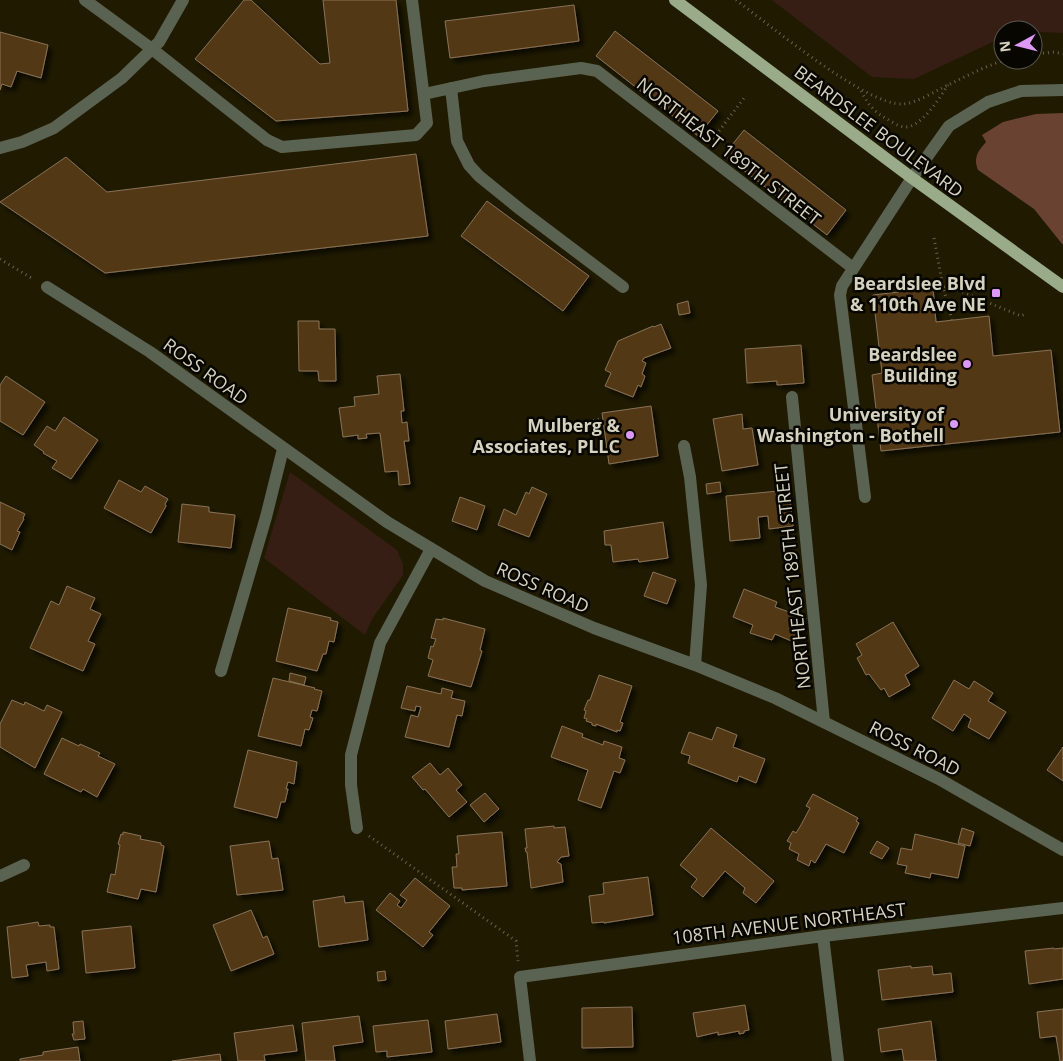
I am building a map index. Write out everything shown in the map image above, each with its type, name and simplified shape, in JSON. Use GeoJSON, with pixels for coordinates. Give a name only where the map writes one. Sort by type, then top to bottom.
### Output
{"type":"FeatureCollection","features":[{"type":"Feature","properties":{"kind":"main road","name":"BEARDSLEE BOULEVARD"},"geometry":{"type":"LineString","coordinates":[[675,0],[912,178],[1063,287]]}},
{"type":"Feature","properties":{"kind":"street"},"geometry":{"type":"LineString","coordinates":[[85,0],[152,49],[267,140],[282,148],[416,135],[427,123],[412,0]]}},
{"type":"Feature","properties":{"kind":"street"},"geometry":{"type":"LineString","coordinates":[[0,148],[22,142],[54,128],[122,78],[158,42],[183,0]]}},
{"type":"Feature","properties":{"kind":"street","name":"NORTHEAST 189TH STREET"},"geometry":{"type":"LineString","coordinates":[[451,88],[484,81],[581,68],[597,71],[852,268]]}},
{"type":"Feature","properties":{"kind":"street"},"geometry":{"type":"LineString","coordinates":[[424,94],[451,88],[458,141],[469,164],[479,176],[623,287]]}},
{"type":"Feature","properties":{"kind":"street"},"geometry":{"type":"LineString","coordinates":[[865,497],[840,296],[842,286],[912,178],[949,126],[988,102],[1021,91],[1063,90]]}},
{"type":"Feature","properties":{"kind":"street","name":"ROSS ROAD"},"geometry":{"type":"LineString","coordinates":[[47,287],[150,352],[386,522],[485,581],[594,628],[695,665],[775,698],[939,779],[1063,850]]}},
{"type":"Feature","properties":{"kind":"street","name":"NORTHEAST 189TH STREET"},"geometry":{"type":"LineString","coordinates":[[792,397],[824,722]]}},
{"type":"Feature","properties":{"kind":"street"},"geometry":{"type":"LineString","coordinates":[[684,446],[690,476],[701,586],[695,665]]}},
{"type":"Feature","properties":{"kind":"street"},"geometry":{"type":"LineString","coordinates":[[221,671],[266,517],[283,449]]}},
{"type":"Feature","properties":{"kind":"street"},"geometry":{"type":"LineString","coordinates":[[358,828],[351,785],[350,755],[380,643],[431,549]]}},
{"type":"Feature","properties":{"kind":"street"},"geometry":{"type":"LineString","coordinates":[[0,876],[24,865]]}},
{"type":"Feature","properties":{"kind":"street","name":"108TH AVENUE NORTHEAST"},"geometry":{"type":"LineString","coordinates":[[520,977],[823,936],[1063,908]]}},
{"type":"Feature","properties":{"kind":"street"},"geometry":{"type":"LineString","coordinates":[[823,936],[838,1061]]}},
{"type":"Feature","properties":{"kind":"street"},"geometry":{"type":"LineString","coordinates":[[520,977],[530,1061]]}},
{"type":"Feature","properties":{"kind":"path"},"geometry":{"type":"LineString","coordinates":[[736,0],[840,78],[880,100],[902,104],[918,100],[993,64]]}},
{"type":"Feature","properties":{"kind":"path"},"geometry":{"type":"LineString","coordinates":[[1043,54],[1063,54]]}},
{"type":"Feature","properties":{"kind":"path"},"geometry":{"type":"LineString","coordinates":[[861,89],[866,101],[877,113],[893,123],[906,127],[915,124],[928,114],[948,85]]}},
{"type":"Feature","properties":{"kind":"path"},"geometry":{"type":"LineString","coordinates":[[711,142],[744,98]]}},
{"type":"Feature","properties":{"kind":"path"},"geometry":{"type":"LineString","coordinates":[[934,238],[943,287],[952,320]]}},
{"type":"Feature","properties":{"kind":"path"},"geometry":{"type":"LineString","coordinates":[[0,259],[47,287]]}},
{"type":"Feature","properties":{"kind":"path"},"geometry":{"type":"LineString","coordinates":[[943,287],[948,286],[1021,316],[1027,313]]}},
{"type":"Feature","properties":{"kind":"path"},"geometry":{"type":"LineString","coordinates":[[564,428],[600,419]]}},
{"type":"Feature","properties":{"kind":"path"},"geometry":{"type":"LineString","coordinates":[[358,828],[516,941],[520,977]]}},
{"type":"Feature","properties":{"kind":"shaded area"},"geometry":{"type":"Polygon","coordinates":[[[772,0],[1063,0],[1063,33],[1043,32],[1043,20],[993,20],[993,42],[914,79],[872,77],[772,0]]]}},
{"type":"Feature","properties":{"kind":"shaded area"},"geometry":{"type":"Polygon","coordinates":[[[1063,113],[1063,245],[1034,209],[978,170],[976,158],[986,142],[982,135],[1003,122],[1036,114],[1063,113]]]}},
{"type":"Feature","properties":{"kind":"shaded area"},"geometry":{"type":"Polygon","coordinates":[[[290,472],[397,550],[403,564],[403,575],[372,619],[365,635],[264,558],[290,472]]]}},
{"type":"Feature","properties":{"kind":"building"},"geometry":{"type":"Polygon","coordinates":[[[244,0],[251,0],[320,64],[330,63],[323,0],[396,0],[408,111],[276,121],[195,59],[244,0]]]}},
{"type":"Feature","properties":{"kind":"building"},"geometry":{"type":"Polygon","coordinates":[[[574,5],[579,41],[450,58],[445,21],[574,5]]]}},
{"type":"Feature","properties":{"kind":"building"},"geometry":{"type":"Polygon","coordinates":[[[615,31],[718,111],[698,136],[596,56],[615,31]]]}},
{"type":"Feature","properties":{"kind":"building"},"geometry":{"type":"Polygon","coordinates":[[[0,32],[48,45],[41,78],[17,71],[11,87],[2,84],[0,90],[0,32]]]}},
{"type":"Feature","properties":{"kind":"building"},"geometry":{"type":"Polygon","coordinates":[[[744,130],[846,210],[827,235],[724,155],[744,130]]]}},
{"type":"Feature","properties":{"kind":"building"},"geometry":{"type":"Polygon","coordinates":[[[416,154],[428,236],[105,273],[0,202],[66,157],[107,192],[416,154]]]}},
{"type":"Feature","properties":{"kind":"building"},"geometry":{"type":"Polygon","coordinates":[[[487,201],[589,276],[563,311],[461,236],[487,201]]]}},
{"type":"Feature","properties":{"kind":"building","name":"Beardslee Building"},"geometry":{"type":"Polygon","coordinates":[[[933,288],[936,322],[989,316],[993,356],[1051,350],[1060,432],[881,451],[872,375],[882,373],[873,295],[933,288]]]}},
{"type":"Feature","properties":{"kind":"building"},"geometry":{"type":"Polygon","coordinates":[[[688,301],[690,313],[679,315],[677,304],[688,301]]]}},
{"type":"Feature","properties":{"kind":"building"},"geometry":{"type":"Polygon","coordinates":[[[298,321],[319,321],[319,329],[335,329],[336,381],[319,381],[318,371],[299,371],[298,321]]]}},
{"type":"Feature","properties":{"kind":"building"},"geometry":{"type":"Polygon","coordinates":[[[661,324],[671,348],[644,358],[642,361],[646,363],[642,374],[645,376],[641,387],[638,385],[633,397],[605,386],[611,373],[605,370],[618,341],[661,324]]]}},
{"type":"Feature","properties":{"kind":"building"},"geometry":{"type":"Polygon","coordinates":[[[801,345],[804,383],[777,385],[777,381],[747,383],[745,349],[801,345]]]}},
{"type":"Feature","properties":{"kind":"building"},"geometry":{"type":"Polygon","coordinates":[[[400,374],[404,411],[401,411],[402,423],[407,422],[409,441],[404,441],[410,484],[399,485],[398,471],[385,472],[380,433],[366,434],[367,438],[358,439],[358,435],[343,437],[339,408],[355,406],[354,397],[379,394],[377,376],[400,374]]]}},
{"type":"Feature","properties":{"kind":"building"},"geometry":{"type":"Polygon","coordinates":[[[6,376],[45,402],[23,435],[0,421],[0,385],[6,376]]]}},
{"type":"Feature","properties":{"kind":"building","name":"Mulberg & Associates, PLLC"},"geometry":{"type":"Polygon","coordinates":[[[651,406],[658,456],[609,464],[602,413],[651,406]]]}},
{"type":"Feature","properties":{"kind":"building"},"geometry":{"type":"Polygon","coordinates":[[[742,414],[743,429],[752,428],[758,465],[722,471],[713,419],[742,414]]]}},
{"type":"Feature","properties":{"kind":"building"},"geometry":{"type":"Polygon","coordinates":[[[64,417],[98,440],[71,479],[52,468],[57,461],[34,445],[47,426],[55,431],[64,417]]]}},
{"type":"Feature","properties":{"kind":"building"},"geometry":{"type":"Polygon","coordinates":[[[119,480],[141,492],[145,486],[168,499],[151,533],[104,508],[119,480]]]}},
{"type":"Feature","properties":{"kind":"building"},"geometry":{"type":"Polygon","coordinates":[[[720,482],[721,492],[707,494],[706,484],[720,482]]]}},
{"type":"Feature","properties":{"kind":"building"},"geometry":{"type":"Polygon","coordinates":[[[532,487],[547,494],[529,537],[498,525],[504,509],[516,515],[526,492],[529,494],[532,487]]]}},
{"type":"Feature","properties":{"kind":"building"},"geometry":{"type":"Polygon","coordinates":[[[789,490],[793,526],[769,529],[768,516],[758,517],[760,538],[730,541],[726,496],[789,490]]]}},
{"type":"Feature","properties":{"kind":"building"},"geometry":{"type":"Polygon","coordinates":[[[460,497],[485,506],[477,530],[452,521],[460,497]]]}},
{"type":"Feature","properties":{"kind":"building"},"geometry":{"type":"Polygon","coordinates":[[[0,502],[25,514],[17,531],[20,532],[12,550],[0,544],[0,502]]]}},
{"type":"Feature","properties":{"kind":"building"},"geometry":{"type":"Polygon","coordinates":[[[182,504],[209,507],[209,512],[235,515],[231,548],[178,542],[182,504]]]}},
{"type":"Feature","properties":{"kind":"building"},"geometry":{"type":"Polygon","coordinates":[[[663,522],[668,558],[639,562],[638,559],[613,562],[611,545],[605,545],[604,531],[663,522]]]}},
{"type":"Feature","properties":{"kind":"building"},"geometry":{"type":"Polygon","coordinates":[[[653,572],[676,580],[667,604],[644,596],[653,572]]]}},
{"type":"Feature","properties":{"kind":"building"},"geometry":{"type":"Polygon","coordinates":[[[67,586],[95,598],[90,609],[101,614],[88,641],[95,644],[83,671],[30,648],[51,601],[59,605],[67,586]]]}},
{"type":"Feature","properties":{"kind":"building"},"geometry":{"type":"Polygon","coordinates":[[[744,589],[777,602],[775,607],[806,618],[796,643],[775,634],[772,640],[750,633],[753,625],[733,617],[744,589]]]}},
{"type":"Feature","properties":{"kind":"building"},"geometry":{"type":"Polygon","coordinates":[[[288,608],[331,618],[330,620],[338,622],[334,642],[329,641],[326,654],[323,654],[317,671],[276,661],[288,608]]]}},
{"type":"Feature","properties":{"kind":"building"},"geometry":{"type":"Polygon","coordinates":[[[443,618],[485,629],[480,650],[482,651],[471,687],[428,676],[433,660],[428,658],[431,646],[433,647],[436,639],[431,638],[436,619],[443,620],[443,618]]]}},
{"type":"Feature","properties":{"kind":"building"},"geometry":{"type":"Polygon","coordinates":[[[893,622],[919,666],[905,675],[910,685],[889,697],[884,688],[881,690],[869,674],[866,675],[857,658],[862,655],[856,644],[893,622]]]}},
{"type":"Feature","properties":{"kind":"building"},"geometry":{"type":"Polygon","coordinates":[[[290,673],[306,677],[304,685],[289,681],[290,673]]]}},
{"type":"Feature","properties":{"kind":"building"},"geometry":{"type":"Polygon","coordinates":[[[599,675],[632,686],[620,722],[623,723],[620,731],[617,730],[617,732],[596,724],[596,726],[592,725],[592,723],[584,718],[586,711],[584,710],[588,700],[590,700],[599,675]]]}},
{"type":"Feature","properties":{"kind":"building"},"geometry":{"type":"Polygon","coordinates":[[[273,678],[322,691],[317,711],[312,710],[310,717],[313,718],[309,730],[305,729],[301,746],[258,736],[273,678]]]}},
{"type":"Feature","properties":{"kind":"building"},"geometry":{"type":"Polygon","coordinates":[[[954,680],[969,689],[974,681],[993,693],[988,701],[1006,712],[989,739],[968,727],[971,719],[964,714],[953,731],[932,718],[954,680]]]}},
{"type":"Feature","properties":{"kind":"building"},"geometry":{"type":"Polygon","coordinates":[[[407,686],[441,694],[442,688],[453,691],[451,698],[465,701],[462,716],[457,715],[449,747],[405,737],[411,715],[418,717],[421,707],[416,706],[415,711],[401,708],[407,686]]]}},
{"type":"Feature","properties":{"kind":"building"},"geometry":{"type":"Polygon","coordinates":[[[12,700],[24,705],[25,702],[44,711],[47,705],[62,712],[35,768],[0,747],[0,724],[12,700]]]}},
{"type":"Feature","properties":{"kind":"building"},"geometry":{"type":"Polygon","coordinates":[[[562,726],[583,734],[582,737],[603,745],[604,741],[622,747],[619,758],[625,760],[620,773],[614,771],[601,808],[578,800],[588,770],[551,757],[562,726]]]}},
{"type":"Feature","properties":{"kind":"building"},"geometry":{"type":"Polygon","coordinates":[[[717,727],[737,735],[733,747],[765,759],[756,783],[739,776],[737,782],[688,763],[690,756],[681,753],[689,732],[712,740],[717,727]]]}},
{"type":"Feature","properties":{"kind":"building"},"geometry":{"type":"Polygon","coordinates":[[[62,738],[100,753],[98,756],[115,764],[97,797],[83,789],[81,792],[44,774],[62,738]]]}},
{"type":"Feature","properties":{"kind":"building"},"geometry":{"type":"Polygon","coordinates":[[[1063,747],[1063,781],[1047,770],[1063,747]]]}},
{"type":"Feature","properties":{"kind":"building"},"geometry":{"type":"Polygon","coordinates":[[[248,750],[297,762],[294,784],[288,782],[285,802],[281,802],[277,818],[234,807],[248,750]]]}},
{"type":"Feature","properties":{"kind":"building"},"geometry":{"type":"Polygon","coordinates":[[[430,763],[440,775],[448,768],[462,785],[456,790],[467,802],[449,817],[412,777],[430,763]]]}},
{"type":"Feature","properties":{"kind":"building"},"geometry":{"type":"Polygon","coordinates":[[[485,793],[499,809],[484,822],[470,805],[485,793]]]}},
{"type":"Feature","properties":{"kind":"building"},"geometry":{"type":"Polygon","coordinates":[[[813,794],[858,818],[856,821],[859,823],[844,853],[826,844],[815,863],[811,860],[809,866],[797,860],[799,854],[789,849],[791,843],[787,841],[793,831],[796,833],[801,825],[810,808],[806,806],[813,794]]]}},
{"type":"Feature","properties":{"kind":"building"},"geometry":{"type":"Polygon","coordinates":[[[554,826],[554,828],[565,827],[569,856],[561,857],[557,862],[561,864],[563,882],[531,888],[525,848],[527,848],[525,829],[554,826]]]}},
{"type":"Feature","properties":{"kind":"building"},"geometry":{"type":"Polygon","coordinates":[[[711,828],[774,881],[756,903],[743,893],[745,888],[725,871],[703,897],[691,887],[697,879],[680,865],[711,828]]]}},
{"type":"Feature","properties":{"kind":"building"},"geometry":{"type":"Polygon","coordinates":[[[962,828],[974,832],[970,846],[958,843],[962,828]]]}},
{"type":"Feature","properties":{"kind":"building"},"geometry":{"type":"Polygon","coordinates":[[[123,832],[141,836],[140,839],[161,843],[164,846],[156,892],[141,889],[138,899],[107,892],[111,874],[115,875],[120,845],[118,844],[123,832]]]}},
{"type":"Feature","properties":{"kind":"building"},"geometry":{"type":"Polygon","coordinates":[[[502,832],[507,886],[462,890],[462,888],[454,888],[452,867],[457,867],[456,854],[459,854],[457,836],[502,832]]]}},
{"type":"Feature","properties":{"kind":"building"},"geometry":{"type":"Polygon","coordinates":[[[915,834],[965,846],[958,878],[931,873],[930,878],[905,873],[907,866],[897,864],[901,848],[912,850],[915,834]]]}},
{"type":"Feature","properties":{"kind":"building"},"geometry":{"type":"Polygon","coordinates":[[[269,841],[272,859],[278,858],[283,890],[237,895],[230,846],[269,841]]]}},
{"type":"Feature","properties":{"kind":"building"},"geometry":{"type":"Polygon","coordinates":[[[877,841],[889,848],[882,859],[870,853],[877,841]]]}},
{"type":"Feature","properties":{"kind":"building"},"geometry":{"type":"Polygon","coordinates":[[[648,877],[653,915],[604,923],[592,923],[589,896],[604,894],[603,883],[648,877]]]}},
{"type":"Feature","properties":{"kind":"building"},"geometry":{"type":"Polygon","coordinates":[[[415,878],[450,906],[429,932],[433,935],[423,947],[376,910],[390,893],[400,901],[397,905],[401,908],[407,900],[400,895],[415,878]]]}},
{"type":"Feature","properties":{"kind":"building"},"geometry":{"type":"Polygon","coordinates":[[[344,896],[345,903],[363,901],[368,940],[319,947],[313,901],[344,896]]]}},
{"type":"Feature","properties":{"kind":"building"},"geometry":{"type":"Polygon","coordinates":[[[251,910],[263,938],[267,936],[274,954],[231,971],[213,925],[251,910]]]}},
{"type":"Feature","properties":{"kind":"building"},"geometry":{"type":"Polygon","coordinates":[[[38,922],[39,926],[50,925],[50,927],[54,927],[59,969],[47,971],[46,962],[26,965],[28,976],[12,978],[7,927],[38,922]]]}},
{"type":"Feature","properties":{"kind":"building"},"geometry":{"type":"Polygon","coordinates":[[[131,926],[135,968],[86,973],[82,931],[131,926]]]}},
{"type":"Feature","properties":{"kind":"building"},"geometry":{"type":"Polygon","coordinates":[[[1063,948],[1063,979],[1029,984],[1025,951],[1063,948]]]}},
{"type":"Feature","properties":{"kind":"building"},"geometry":{"type":"Polygon","coordinates":[[[911,966],[911,968],[932,966],[933,975],[951,973],[953,992],[882,1000],[878,970],[911,966]]]}},
{"type":"Feature","properties":{"kind":"building"},"geometry":{"type":"Polygon","coordinates":[[[385,971],[386,980],[378,981],[377,972],[385,971]]]}},
{"type":"Feature","properties":{"kind":"building"},"geometry":{"type":"Polygon","coordinates":[[[745,1005],[749,1030],[739,1034],[739,1031],[718,1035],[718,1032],[697,1037],[693,1013],[745,1005]]]}},
{"type":"Feature","properties":{"kind":"building"},"geometry":{"type":"Polygon","coordinates":[[[632,1007],[633,1047],[582,1048],[582,1008],[632,1007]]]}},
{"type":"Feature","properties":{"kind":"building"},"geometry":{"type":"Polygon","coordinates":[[[1063,1009],[1063,1061],[1060,1061],[1056,1036],[1040,1038],[1037,1012],[1063,1009]]]}},
{"type":"Feature","properties":{"kind":"building"},"geometry":{"type":"Polygon","coordinates":[[[497,1014],[501,1042],[448,1049],[445,1021],[497,1014]]]}},
{"type":"Feature","properties":{"kind":"building"},"geometry":{"type":"Polygon","coordinates":[[[359,1016],[363,1042],[333,1046],[335,1061],[306,1061],[302,1023],[359,1016]]]}},
{"type":"Feature","properties":{"kind":"building"},"geometry":{"type":"Polygon","coordinates":[[[428,1020],[432,1052],[387,1057],[387,1051],[376,1052],[373,1026],[428,1020]]]}},
{"type":"Feature","properties":{"kind":"building"},"geometry":{"type":"Polygon","coordinates":[[[83,1021],[85,1039],[74,1040],[72,1034],[74,1034],[73,1022],[83,1021]]]}},
{"type":"Feature","properties":{"kind":"building"},"geometry":{"type":"Polygon","coordinates":[[[931,1021],[936,1061],[904,1061],[902,1049],[881,1052],[878,1029],[931,1021]]]}},
{"type":"Feature","properties":{"kind":"building"},"geometry":{"type":"Polygon","coordinates":[[[293,1025],[297,1051],[264,1055],[265,1061],[238,1061],[234,1033],[293,1025]]]}},
{"type":"Feature","properties":{"kind":"building"},"geometry":{"type":"Polygon","coordinates":[[[78,1047],[80,1061],[20,1061],[20,1059],[43,1055],[43,1052],[78,1047]]]}},
{"type":"Feature","properties":{"kind":"building"},"geometry":{"type":"Polygon","coordinates":[[[220,1054],[221,1061],[172,1061],[220,1054]]]}},
{"type":"Feature","properties":{"kind":"place","name":"Beardslee Blvd & 110th Ave NE"},"geometry":{"type":"Point","coordinates":[996,293]}},
{"type":"Feature","properties":{"kind":"place","name":"Beardslee Building"},"geometry":{"type":"Point","coordinates":[967,364]}},
{"type":"Feature","properties":{"kind":"place","name":"University of Washington - Bothell"},"geometry":{"type":"Point","coordinates":[954,424]}},
{"type":"Feature","properties":{"kind":"place","name":"Mulberg & Associates, PLLC"},"geometry":{"type":"Point","coordinates":[630,435]}}]}
